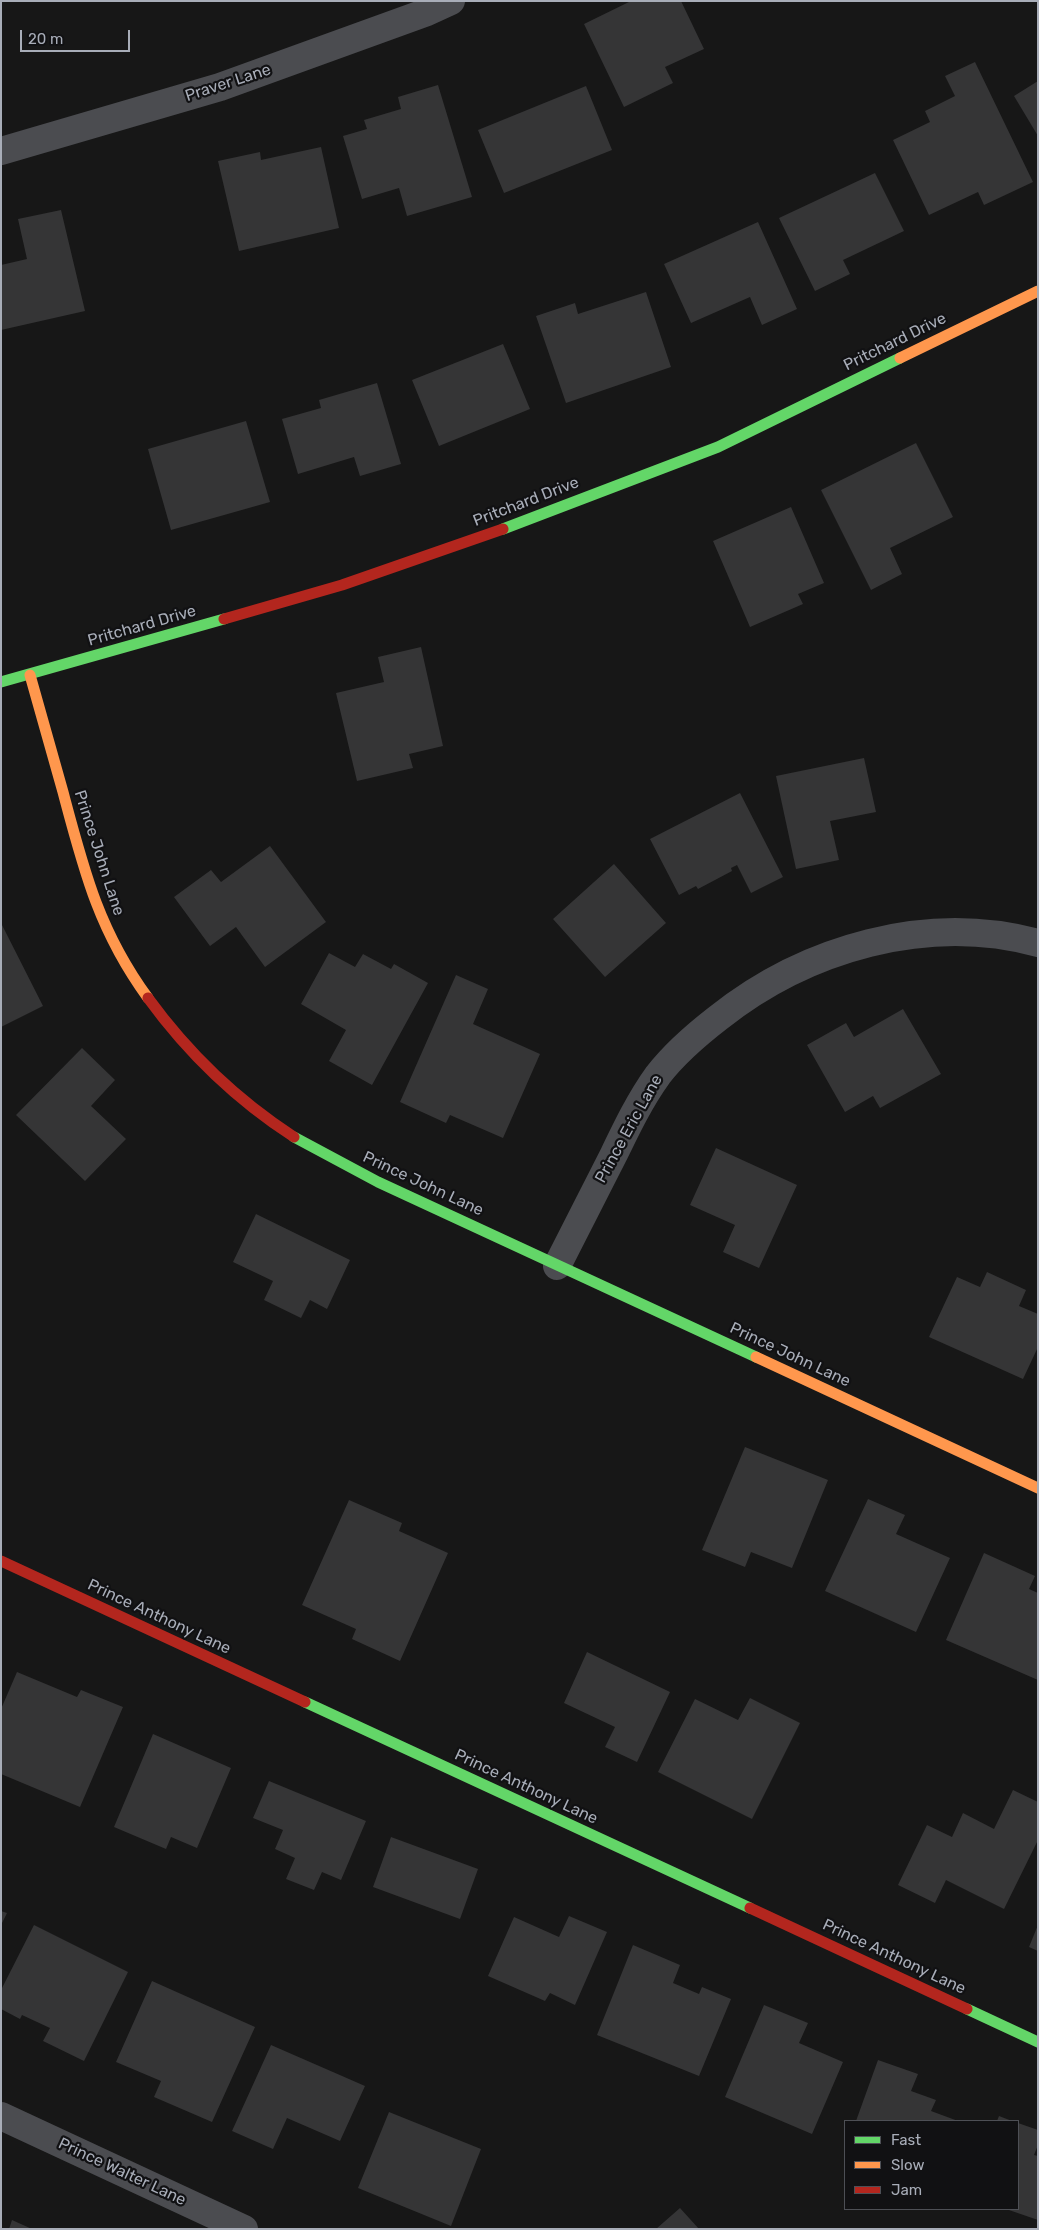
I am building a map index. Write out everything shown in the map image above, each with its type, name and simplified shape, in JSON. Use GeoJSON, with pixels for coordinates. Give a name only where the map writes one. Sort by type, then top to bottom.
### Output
{"type":"FeatureCollection","features":[{"type":"Feature","properties":{"kind":"street","name":"Praver Lane"},"geometry":{"type":"LineString","coordinates":[[1,151],[220,87],[427,12],[451,1]]}},
{"type":"Feature","properties":{"kind":"street","name":"Pritchard Drive"},"geometry":{"type":"LineString","coordinates":[[1,682],[342,585],[420,560],[718,447],[1038,290]]}},
{"type":"Feature","properties":{"kind":"street","name":"Prince John Lane"},"geometry":{"type":"LineString","coordinates":[[30,675],[94,900],[124,962],[142,990],[184,1041],[249,1105],[305,1143],[378,1182],[1038,1488]]}},
{"type":"Feature","properties":{"kind":"street","name":"Prince Eric Lane"},"geometry":{"type":"LineString","coordinates":[[557,1266],[636,1110],[658,1075],[686,1044],[731,1007],[755,991],[816,960],[846,948],[878,940],[944,933],[1003,936],[1038,943]]}},
{"type":"Feature","properties":{"kind":"street","name":"Prince Anthony Lane"},"geometry":{"type":"LineString","coordinates":[[1,1561],[1038,2042]]}},
{"type":"Feature","properties":{"kind":"street","name":"Prince Walter Lane"},"geometry":{"type":"LineString","coordinates":[[1,2116],[244,2229]]}},
{"type":"Feature","properties":{"kind":"building"},"geometry":{"type":"Polygon","coordinates":[[[631,1],[681,1],[704,49],[665,67],[673,83],[624,107],[584,24],[631,1]]]}},
{"type":"Feature","properties":{"kind":"building"},"geometry":{"type":"Polygon","coordinates":[[[975,62],[1033,182],[984,205],[978,192],[929,215],[893,140],[930,122],[925,111],[955,96],[945,76],[975,62]]]}},
{"type":"Feature","properties":{"kind":"building"},"geometry":{"type":"Polygon","coordinates":[[[1038,81],[1038,136],[1014,96],[1038,81]]]}},
{"type":"Feature","properties":{"kind":"building"},"geometry":{"type":"Polygon","coordinates":[[[438,85],[472,197],[407,216],[399,188],[362,199],[343,136],[367,129],[364,120],[401,109],[398,97],[438,85]]]}},
{"type":"Feature","properties":{"kind":"building"},"geometry":{"type":"Polygon","coordinates":[[[586,86],[612,150],[504,193],[478,130],[586,86]]]}},
{"type":"Feature","properties":{"kind":"building"},"geometry":{"type":"Polygon","coordinates":[[[321,147],[339,228],[239,251],[218,161],[260,152],[261,160],[321,147]]]}},
{"type":"Feature","properties":{"kind":"building"},"geometry":{"type":"Polygon","coordinates":[[[875,173],[904,231],[843,260],[850,274],[815,291],[779,218],[875,173]]]}},
{"type":"Feature","properties":{"kind":"building"},"geometry":{"type":"Polygon","coordinates":[[[61,210],[85,311],[1,330],[1,265],[27,259],[18,219],[61,210]]]}},
{"type":"Feature","properties":{"kind":"building"},"geometry":{"type":"Polygon","coordinates":[[[758,222],[797,309],[762,325],[750,297],[691,323],[664,264],[758,222]]]}},
{"type":"Feature","properties":{"kind":"building"},"geometry":{"type":"Polygon","coordinates":[[[646,292],[671,367],[566,403],[536,316],[575,303],[578,314],[646,292]]]}},
{"type":"Feature","properties":{"kind":"building"},"geometry":{"type":"Polygon","coordinates":[[[503,344],[530,409],[439,446],[412,380],[503,344]]]}},
{"type":"Feature","properties":{"kind":"building"},"geometry":{"type":"Polygon","coordinates":[[[377,383],[401,464],[360,476],[354,457],[298,474],[282,419],[321,408],[319,400],[377,383]]]}},
{"type":"Feature","properties":{"kind":"building"},"geometry":{"type":"Polygon","coordinates":[[[246,421],[270,502],[171,530],[148,449],[246,421]]]}},
{"type":"Feature","properties":{"kind":"building"},"geometry":{"type":"Polygon","coordinates":[[[916,443],[953,517],[890,548],[902,574],[871,590],[821,490],[916,443]]]}},
{"type":"Feature","properties":{"kind":"building"},"geometry":{"type":"Polygon","coordinates":[[[791,507],[824,583],[798,594],[803,604],[750,627],[713,541],[791,507]]]}},
{"type":"Feature","properties":{"kind":"building"},"geometry":{"type":"Polygon","coordinates":[[[421,647],[443,746],[409,754],[413,768],[357,781],[336,693],[384,682],[378,657],[421,647]]]}},
{"type":"Feature","properties":{"kind":"building"},"geometry":{"type":"Polygon","coordinates":[[[864,758],[876,812],[830,821],[839,860],[796,869],[776,776],[864,758]]]}},
{"type":"Feature","properties":{"kind":"building"},"geometry":{"type":"Polygon","coordinates":[[[740,793],[783,877],[751,893],[737,865],[731,868],[732,871],[698,889],[696,886],[679,895],[650,839],[740,793]]]}},
{"type":"Feature","properties":{"kind":"building"},"geometry":{"type":"Polygon","coordinates":[[[270,846],[326,922],[265,967],[236,927],[210,946],[174,897],[211,870],[221,882],[270,846]]]}},
{"type":"Feature","properties":{"kind":"building"},"geometry":{"type":"Polygon","coordinates":[[[614,864],[666,923],[605,977],[553,919],[614,864]]]}},
{"type":"Feature","properties":{"kind":"building"},"geometry":{"type":"Polygon","coordinates":[[[1,923],[43,1006],[1,1027],[1,923]]]}},
{"type":"Feature","properties":{"kind":"building"},"geometry":{"type":"Polygon","coordinates":[[[329,953],[355,967],[363,954],[391,969],[394,964],[428,983],[372,1085],[329,1061],[346,1030],[301,1004],[329,953]]]}},
{"type":"Feature","properties":{"kind":"building"},"geometry":{"type":"Polygon","coordinates":[[[456,975],[488,989],[473,1024],[540,1054],[503,1138],[450,1115],[446,1123],[400,1102],[456,975]]]}},
{"type":"Feature","properties":{"kind":"building"},"geometry":{"type":"Polygon","coordinates":[[[903,1009],[941,1074],[880,1108],[873,1096],[845,1112],[807,1045],[846,1023],[854,1037],[903,1009]]]}},
{"type":"Feature","properties":{"kind":"building"},"geometry":{"type":"Polygon","coordinates":[[[82,1048],[115,1080],[91,1106],[126,1139],[85,1181],[16,1115],[82,1048]]]}},
{"type":"Feature","properties":{"kind":"building"},"geometry":{"type":"Polygon","coordinates":[[[716,1148],[797,1185],[759,1268],[723,1252],[735,1225],[690,1205],[716,1148]]]}},
{"type":"Feature","properties":{"kind":"building"},"geometry":{"type":"Polygon","coordinates":[[[256,1214],[350,1260],[327,1309],[310,1300],[301,1318],[264,1300],[273,1281],[233,1262],[256,1214]]]}},
{"type":"Feature","properties":{"kind":"building"},"geometry":{"type":"Polygon","coordinates":[[[987,1272],[1026,1290],[1019,1306],[1038,1314],[1038,1347],[1023,1379],[929,1337],[957,1277],[980,1287],[987,1272]]]}},
{"type":"Feature","properties":{"kind":"building"},"geometry":{"type":"Polygon","coordinates":[[[745,1447],[828,1480],[792,1568],[751,1552],[745,1567],[702,1550],[745,1447]]]}},
{"type":"Feature","properties":{"kind":"building"},"geometry":{"type":"Polygon","coordinates":[[[868,1499],[905,1515],[896,1534],[950,1558],[916,1632],[825,1591],[868,1499]]]}},
{"type":"Feature","properties":{"kind":"building"},"geometry":{"type":"Polygon","coordinates":[[[349,1500],[402,1523],[399,1531],[448,1553],[400,1661],[352,1639],[356,1629],[302,1605],[349,1500]]]}},
{"type":"Feature","properties":{"kind":"building"},"geometry":{"type":"Polygon","coordinates":[[[984,1553],[1035,1576],[1029,1589],[1038,1593],[1038,1680],[946,1640],[984,1553]]]}},
{"type":"Feature","properties":{"kind":"building"},"geometry":{"type":"Polygon","coordinates":[[[587,1652],[670,1692],[637,1762],[605,1747],[615,1727],[564,1703],[587,1652]]]}},
{"type":"Feature","properties":{"kind":"building"},"geometry":{"type":"Polygon","coordinates":[[[17,1672],[77,1697],[81,1690],[123,1707],[80,1807],[1,1774],[1,1709],[17,1672]]]}},
{"type":"Feature","properties":{"kind":"building"},"geometry":{"type":"Polygon","coordinates":[[[750,1698],[800,1723],[752,1819],[658,1772],[695,1699],[738,1720],[750,1698]]]}},
{"type":"Feature","properties":{"kind":"building"},"geometry":{"type":"Polygon","coordinates":[[[153,1734],[231,1768],[197,1848],[171,1837],[166,1849],[114,1827],[153,1734]]]}},
{"type":"Feature","properties":{"kind":"building"},"geometry":{"type":"Polygon","coordinates":[[[269,1781],[366,1821],[341,1880],[322,1872],[314,1890],[286,1879],[295,1858],[275,1849],[283,1830],[253,1818],[269,1781]]]}},
{"type":"Feature","properties":{"kind":"building"},"geometry":{"type":"Polygon","coordinates":[[[1013,1790],[1038,1802],[1038,1840],[1004,1909],[946,1880],[935,1903],[898,1885],[927,1825],[952,1837],[963,1813],[994,1829],[1013,1790]]]}},
{"type":"Feature","properties":{"kind":"building"},"geometry":{"type":"Polygon","coordinates":[[[391,1837],[478,1869],[460,1919],[373,1887],[391,1837]]]}},
{"type":"Feature","properties":{"kind":"building"},"geometry":{"type":"Polygon","coordinates":[[[1,1911],[7,1913],[1,1925],[1,1911]]]}},
{"type":"Feature","properties":{"kind":"building"},"geometry":{"type":"Polygon","coordinates":[[[569,1916],[607,1932],[575,2005],[550,1993],[545,2001],[488,1976],[514,1917],[559,1937],[569,1916]]]}},
{"type":"Feature","properties":{"kind":"building"},"geometry":{"type":"Polygon","coordinates":[[[34,1925],[128,1972],[84,2061],[43,2041],[50,2028],[22,2015],[20,2019],[1,2009],[1,1990],[34,1925]]]}},
{"type":"Feature","properties":{"kind":"building"},"geometry":{"type":"Polygon","coordinates":[[[1038,1925],[1038,1951],[1029,1947],[1038,1925]]]}},
{"type":"Feature","properties":{"kind":"building"},"geometry":{"type":"Polygon","coordinates":[[[633,1945],[680,1965],[673,1983],[699,1994],[702,1987],[731,1999],[699,2076],[597,2035],[633,1945]]]}},
{"type":"Feature","properties":{"kind":"building"},"geometry":{"type":"Polygon","coordinates":[[[152,1981],[255,2027],[212,2122],[154,2097],[161,2081],[116,2062],[152,1981]]]}},
{"type":"Feature","properties":{"kind":"building"},"geometry":{"type":"Polygon","coordinates":[[[764,2005],[808,2023],[799,2043],[843,2062],[812,2134],[725,2097],[764,2005]]]}},
{"type":"Feature","properties":{"kind":"building"},"geometry":{"type":"Polygon","coordinates":[[[271,2045],[365,2086],[340,2141],[287,2118],[273,2149],[232,2131],[271,2045]]]}},
{"type":"Feature","properties":{"kind":"building"},"geometry":{"type":"Polygon","coordinates":[[[878,2060],[918,2074],[911,2091],[936,2100],[931,2111],[955,2120],[856,2120],[878,2060]]]}},
{"type":"Feature","properties":{"kind":"building"},"geometry":{"type":"Polygon","coordinates":[[[389,2112],[481,2149],[451,2226],[358,2188],[389,2112]]]}},
{"type":"Feature","properties":{"kind":"building"},"geometry":{"type":"Polygon","coordinates":[[[999,2116],[1009,2120],[997,2120],[999,2116]]]}},
{"type":"Feature","properties":{"kind":"building"},"geometry":{"type":"Polygon","coordinates":[[[1019,2123],[1038,2130],[1038,2145],[1034,2155],[1038,2156],[1038,2220],[1009,2210],[1019,2210],[1019,2123]]]}},
{"type":"Feature","properties":{"kind":"building"},"geometry":{"type":"Polygon","coordinates":[[[680,2208],[699,2229],[656,2229],[680,2208]]]}},
{"type":"Feature","properties":{"kind":"building"},"geometry":{"type":"Polygon","coordinates":[[[12,2220],[32,2229],[9,2229],[12,2220]]]}},
{"type":"Feature","properties":{"kind":"traffic: fast"},"geometry":{"type":"LineString","coordinates":[[503,529],[718,447],[900,358]]}},
{"type":"Feature","properties":{"kind":"traffic: fast"},"geometry":{"type":"LineString","coordinates":[[1,682],[224,619]]}},
{"type":"Feature","properties":{"kind":"traffic: fast"},"geometry":{"type":"LineString","coordinates":[[294,1137],[378,1182],[756,1357]]}},
{"type":"Feature","properties":{"kind":"traffic: fast"},"geometry":{"type":"LineString","coordinates":[[305,1702],[750,1908]]}},
{"type":"Feature","properties":{"kind":"traffic: fast"},"geometry":{"type":"LineString","coordinates":[[967,2009],[1038,2042]]}},
{"type":"Feature","properties":{"kind":"traffic: slow"},"geometry":{"type":"LineString","coordinates":[[900,358],[1038,291]]}},
{"type":"Feature","properties":{"kind":"traffic: slow"},"geometry":{"type":"LineString","coordinates":[[30,675],[78,848],[95,899],[117,949],[148,998]]}},
{"type":"Feature","properties":{"kind":"traffic: slow"},"geometry":{"type":"LineString","coordinates":[[756,1357],[1038,1488]]}},
{"type":"Feature","properties":{"kind":"traffic: jam"},"geometry":{"type":"LineString","coordinates":[[224,619],[342,585],[503,529]]}},
{"type":"Feature","properties":{"kind":"traffic: jam"},"geometry":{"type":"LineString","coordinates":[[148,998],[180,1038],[215,1074],[273,1123],[294,1137]]}},
{"type":"Feature","properties":{"kind":"traffic: jam"},"geometry":{"type":"LineString","coordinates":[[1,1561],[305,1702]]}},
{"type":"Feature","properties":{"kind":"traffic: jam"},"geometry":{"type":"LineString","coordinates":[[750,1908],[967,2009]]}}]}
